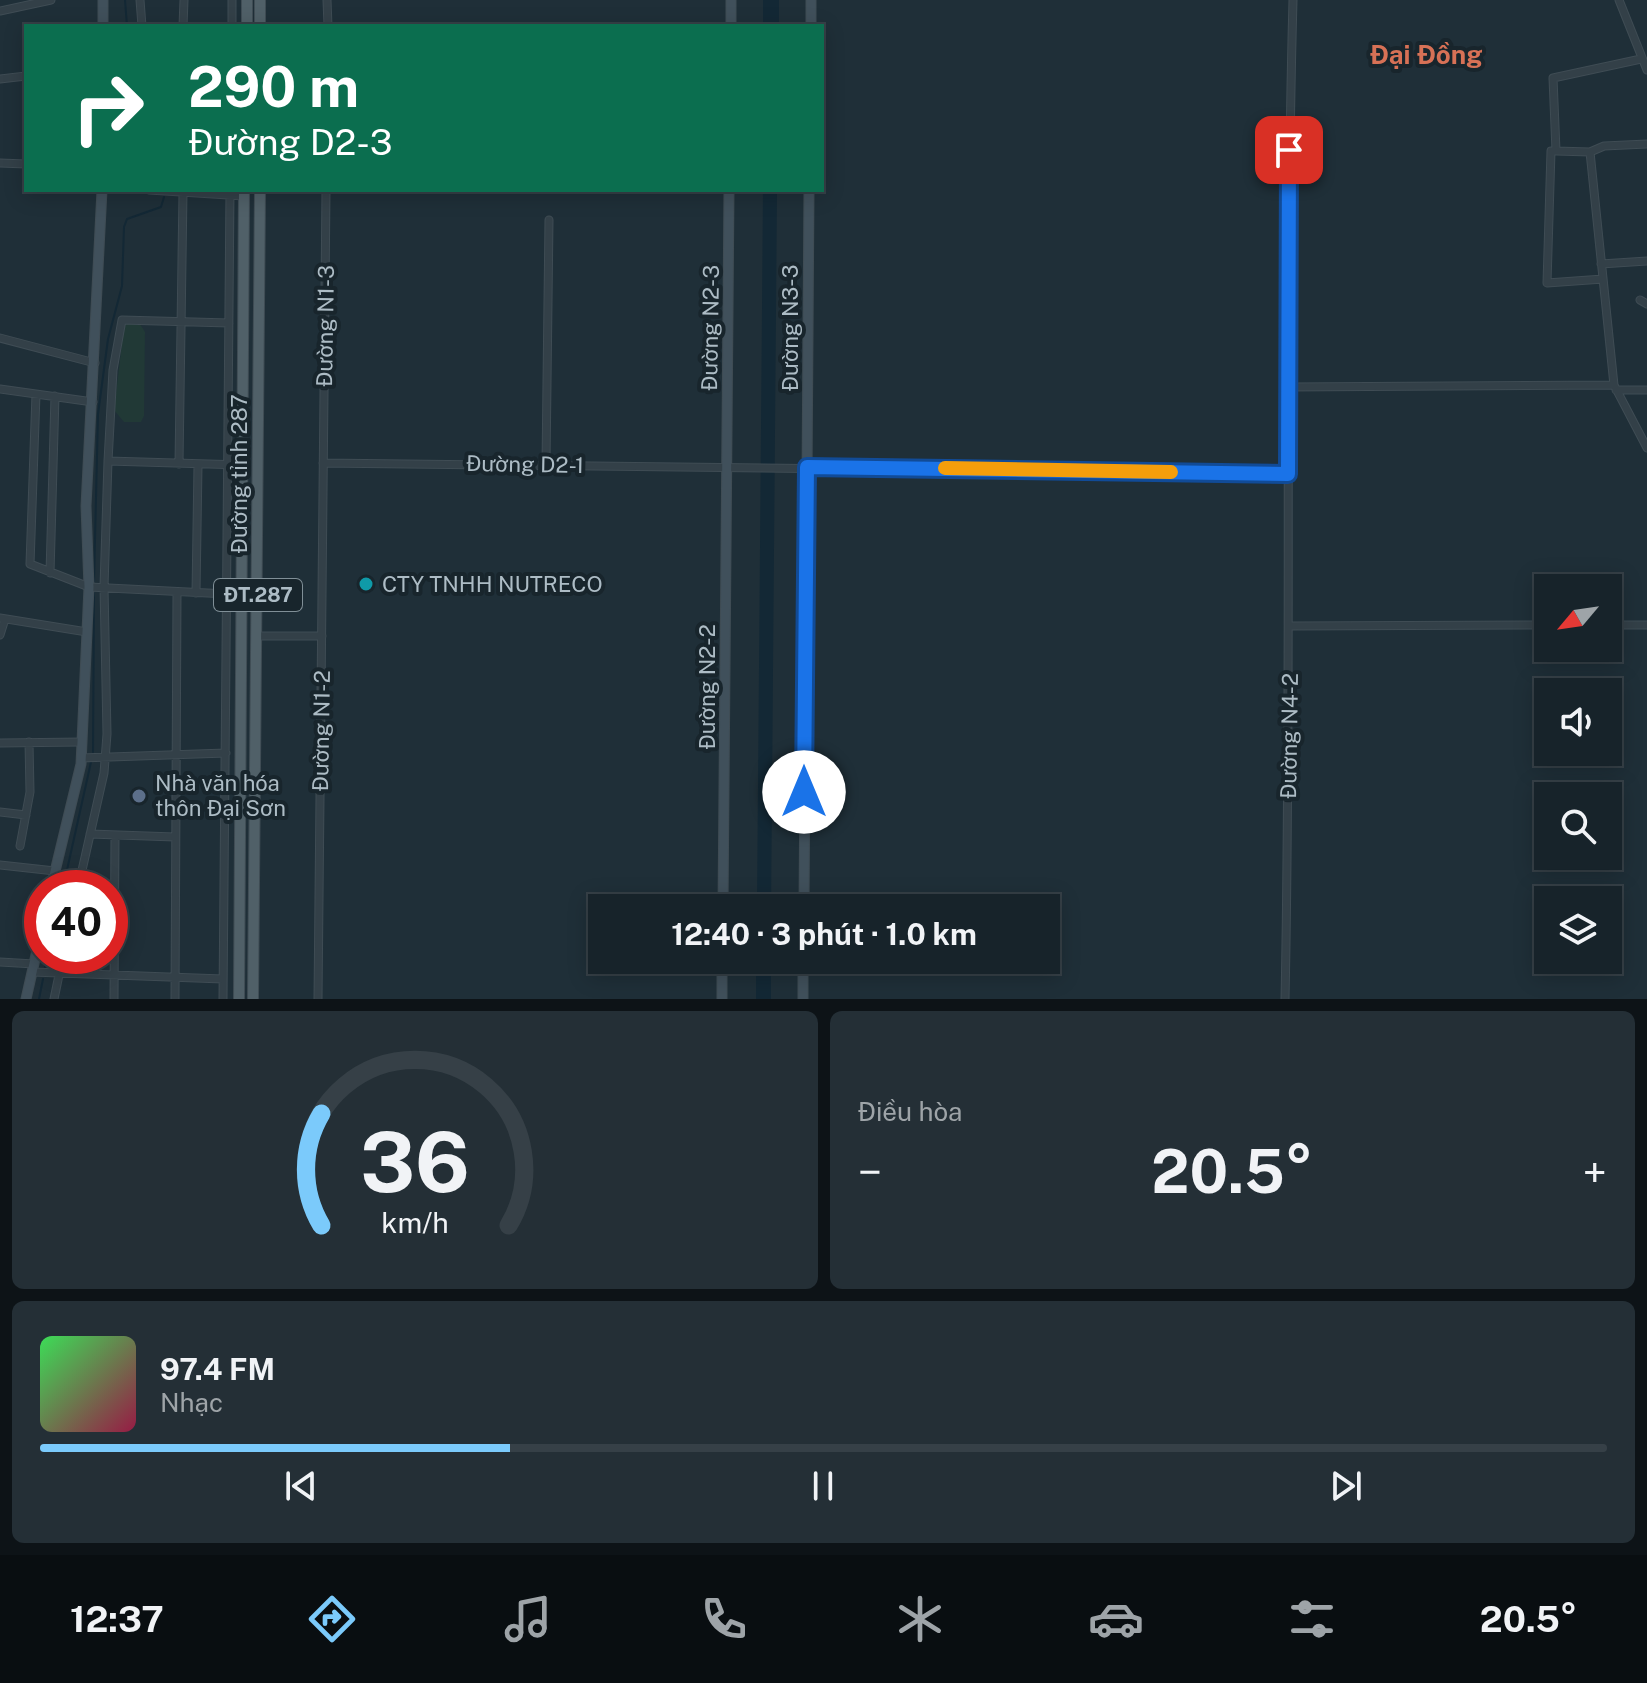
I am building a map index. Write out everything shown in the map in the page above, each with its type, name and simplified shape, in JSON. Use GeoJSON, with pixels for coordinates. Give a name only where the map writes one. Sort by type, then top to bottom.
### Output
{"type":"FeatureCollection","features":[{"type":"Feature","properties":{"kind":"main road"},"geometry":{"type":"LineString","coordinates":[[247,0],[247,24]]}},
{"type":"Feature","properties":{"kind":"main road"},"geometry":{"type":"LineString","coordinates":[[260,0],[260,24]]}},
{"type":"Feature","properties":{"kind":"main road","name":"Đường tỉnh 287"},"geometry":{"type":"LineString","coordinates":[[253,999],[260,192]]}},
{"type":"Feature","properties":{"kind":"main road","name":"Đường tỉnh 287"},"geometry":{"type":"LineString","coordinates":[[239,999],[244,193]]}},
{"type":"Feature","properties":{"kind":"main road"},"geometry":{"type":"LineString","coordinates":[[242,597],[258,597]]}},
{"type":"Feature","properties":{"kind":"street"},"geometry":{"type":"LineString","coordinates":[[0,11],[18,4],[51,0]]}},
{"type":"Feature","properties":{"kind":"street"},"geometry":{"type":"LineString","coordinates":[[103,0],[103,24]]}},
{"type":"Feature","properties":{"kind":"street"},"geometry":{"type":"LineString","coordinates":[[140,0],[142,24]]}},
{"type":"Feature","properties":{"kind":"street"},"geometry":{"type":"LineString","coordinates":[[183,24],[184,0]]}},
{"type":"Feature","properties":{"kind":"street"},"geometry":{"type":"LineString","coordinates":[[232,0],[232,24]]}},
{"type":"Feature","properties":{"kind":"street"},"geometry":{"type":"LineString","coordinates":[[327,0],[328,24]]}},
{"type":"Feature","properties":{"kind":"street"},"geometry":{"type":"LineString","coordinates":[[731,0],[731,24]]}},
{"type":"Feature","properties":{"kind":"street"},"geometry":{"type":"LineString","coordinates":[[811,0],[811,24]]}},
{"type":"Feature","properties":{"kind":"street","name":"Đường N4-2"},"geometry":{"type":"LineString","coordinates":[[1285,999],[1290,626],[1288,163],[1293,0]]}},
{"type":"Feature","properties":{"kind":"street"},"geometry":{"type":"LineString","coordinates":[[1619,0],[1647,70]]}},
{"type":"Feature","properties":{"kind":"street"},"geometry":{"type":"LineString","coordinates":[[1556,151],[1553,78],[1641,59]]}},
{"type":"Feature","properties":{"kind":"street"},"geometry":{"type":"LineString","coordinates":[[0,79],[24,76]]}},
{"type":"Feature","properties":{"kind":"street"},"geometry":{"type":"LineString","coordinates":[[1603,279],[1547,283],[1551,151],[1590,152],[1604,146],[1647,144]]}},
{"type":"Feature","properties":{"kind":"street"},"geometry":{"type":"LineString","coordinates":[[1590,152],[1615,387],[1643,434],[1647,448]]}},
{"type":"Feature","properties":{"kind":"street"},"geometry":{"type":"LineString","coordinates":[[0,163],[24,164]]}},
{"type":"Feature","properties":{"kind":"street"},"geometry":{"type":"LineString","coordinates":[[55,870],[81,758],[89,587],[86,506],[102,192]]}},
{"type":"Feature","properties":{"kind":"street"},"geometry":{"type":"LineString","coordinates":[[177,192],[179,464]]}},
{"type":"Feature","properties":{"kind":"street"},"geometry":{"type":"LineString","coordinates":[[204,192],[244,193]]}},
{"type":"Feature","properties":{"kind":"street","name":"Đường N1-3"},"geometry":{"type":"LineString","coordinates":[[323,463],[326,192]]}},
{"type":"Feature","properties":{"kind":"street","name":"Đường N2-3"},"geometry":{"type":"LineString","coordinates":[[727,466],[729,192]]}},
{"type":"Feature","properties":{"kind":"street","name":"Đường N3-3"},"geometry":{"type":"LineString","coordinates":[[804,894],[809,192]]}},
{"type":"Feature","properties":{"kind":"street"},"geometry":{"type":"LineString","coordinates":[[223,999],[230,193]]}},
{"type":"Feature","properties":{"kind":"street"},"geometry":{"type":"LineString","coordinates":[[546,464],[549,220]]}},
{"type":"Feature","properties":{"kind":"street"},"geometry":{"type":"LineString","coordinates":[[1601,264],[1647,261]]}},
{"type":"Feature","properties":{"kind":"street"},"geometry":{"type":"LineString","coordinates":[[82,870],[105,756],[104,587],[108,461],[113,370],[122,320],[229,323]]}},
{"type":"Feature","properties":{"kind":"street"},"geometry":{"type":"LineString","coordinates":[[0,338],[95,363]]}},
{"type":"Feature","properties":{"kind":"street"},"geometry":{"type":"LineString","coordinates":[[1289,387],[1615,387],[1647,390]]}},
{"type":"Feature","properties":{"kind":"street"},"geometry":{"type":"LineString","coordinates":[[0,389],[93,402]]}},
{"type":"Feature","properties":{"kind":"street"},"geometry":{"type":"LineString","coordinates":[[36,394],[30,564],[89,587],[227,594]]}},
{"type":"Feature","properties":{"kind":"street"},"geometry":{"type":"LineString","coordinates":[[50,573],[55,396]]}},
{"type":"Feature","properties":{"kind":"street"},"geometry":{"type":"LineString","coordinates":[[108,461],[242,465]]}},
{"type":"Feature","properties":{"kind":"street","name":"Đường D2-1"},"geometry":{"type":"LineString","coordinates":[[323,463],[1288,474]]}},
{"type":"Feature","properties":{"kind":"street","name":"Đường N1-2"},"geometry":{"type":"LineString","coordinates":[[318,999],[323,463]]}},
{"type":"Feature","properties":{"kind":"street"},"geometry":{"type":"LineString","coordinates":[[196,593],[198,465]]}},
{"type":"Feature","properties":{"kind":"street","name":"Đường N2-2"},"geometry":{"type":"LineString","coordinates":[[723,894],[727,466]]}},
{"type":"Feature","properties":{"kind":"street"},"geometry":{"type":"LineString","coordinates":[[175,999],[177,592]]}},
{"type":"Feature","properties":{"kind":"street"},"geometry":{"type":"LineString","coordinates":[[0,635],[3,618],[87,632]]}},
{"type":"Feature","properties":{"kind":"street"},"geometry":{"type":"LineString","coordinates":[[1290,626],[1534,625]]}},
{"type":"Feature","properties":{"kind":"street"},"geometry":{"type":"LineString","coordinates":[[1622,625],[1647,625]]}},
{"type":"Feature","properties":{"kind":"street"},"geometry":{"type":"LineString","coordinates":[[258,636],[322,636]]}},
{"type":"Feature","properties":{"kind":"street"},"geometry":{"type":"LineString","coordinates":[[20,846],[30,792],[29,742]]}},
{"type":"Feature","properties":{"kind":"street"},"geometry":{"type":"LineString","coordinates":[[0,743],[82,742]]}},
{"type":"Feature","properties":{"kind":"street"},"geometry":{"type":"LineString","coordinates":[[81,758],[226,753]]}},
{"type":"Feature","properties":{"kind":"street"},"geometry":{"type":"LineString","coordinates":[[0,812],[26,815]]}},
{"type":"Feature","properties":{"kind":"street"},"geometry":{"type":"LineString","coordinates":[[90,834],[175,837]]}},
{"type":"Feature","properties":{"kind":"street"},"geometry":{"type":"LineString","coordinates":[[114,999],[115,835]]}},
{"type":"Feature","properties":{"kind":"street"},"geometry":{"type":"LineString","coordinates":[[0,865],[46,870]]}},
{"type":"Feature","properties":{"kind":"street"},"geometry":{"type":"LineString","coordinates":[[0,962],[24,966]]}},
{"type":"Feature","properties":{"kind":"street"},"geometry":{"type":"LineString","coordinates":[[26,999],[32,974]]}},
{"type":"Feature","properties":{"kind":"street"},"geometry":{"type":"LineString","coordinates":[[54,999],[59,974],[223,979]]}},
{"type":"Feature","properties":{"kind":"street"},"geometry":{"type":"LineString","coordinates":[[722,974],[722,999]]}},
{"type":"Feature","properties":{"kind":"street"},"geometry":{"type":"LineString","coordinates":[[803,974],[803,999]]}},
{"type":"Feature","properties":{"kind":"green space"},"geometry":{"type":"Polygon","coordinates":[[[140,324],[145,332],[144,416],[141,422],[124,422],[114,410],[124,326],[140,324]]]}},
{"type":"Feature","properties":{"kind":"water"},"geometry":{"type":"Polygon","coordinates":[[[763,0],[779,0],[779,24],[763,24],[763,0]]]}},
{"type":"Feature","properties":{"kind":"water"},"geometry":{"type":"Polygon","coordinates":[[[763,192],[777,192],[771,894],[757,894],[763,192]]]}},
{"type":"Feature","properties":{"kind":"water"},"geometry":{"type":"Polygon","coordinates":[[[756,974],[771,974],[771,999],[756,999],[756,974]]]}},
{"type":"Feature","properties":{"kind":"waterway"},"geometry":{"type":"LineString","coordinates":[[125,0],[127,24]]}},
{"type":"Feature","properties":{"kind":"waterway"},"geometry":{"type":"LineString","coordinates":[[94,581],[98,414],[108,339],[122,286],[124,227],[127,219],[161,207],[164,197]]}},
{"type":"Feature","properties":{"kind":"waterway"},"geometry":{"type":"LineString","coordinates":[[93,752],[94,593]]}},
{"type":"Feature","properties":{"kind":"waterway"},"geometry":{"type":"LineString","coordinates":[[67,870],[91,762]]}},
{"type":"Feature","properties":{"kind":"waterway"},"geometry":{"type":"LineString","coordinates":[[39,999],[43,979]]}},
{"type":"Feature","properties":{"kind":"slow traffic"},"geometry":{"type":"LineString","coordinates":[[945,468],[1171,472]]}},
{"type":"Feature","properties":{"kind":"place","name":"CTY TNHH NUTRECO"},"geometry":{"type":"Point","coordinates":[366,584]}},
{"type":"Feature","properties":{"kind":"place","name":"Nhà văn hóa thôn Đại Sơn"},"geometry":{"type":"Point","coordinates":[139,796]}},
{"type":"Feature","properties":{"kind":"district","name":"Đại Đồng"},"geometry":{"type":"Point","coordinates":[1426,54]}},
{"type":"Feature","properties":{"kind":"route"},"geometry":{"type":"LineString","coordinates":[[804,792],[807,467],[1288,474],[1289,150]]}}]}
